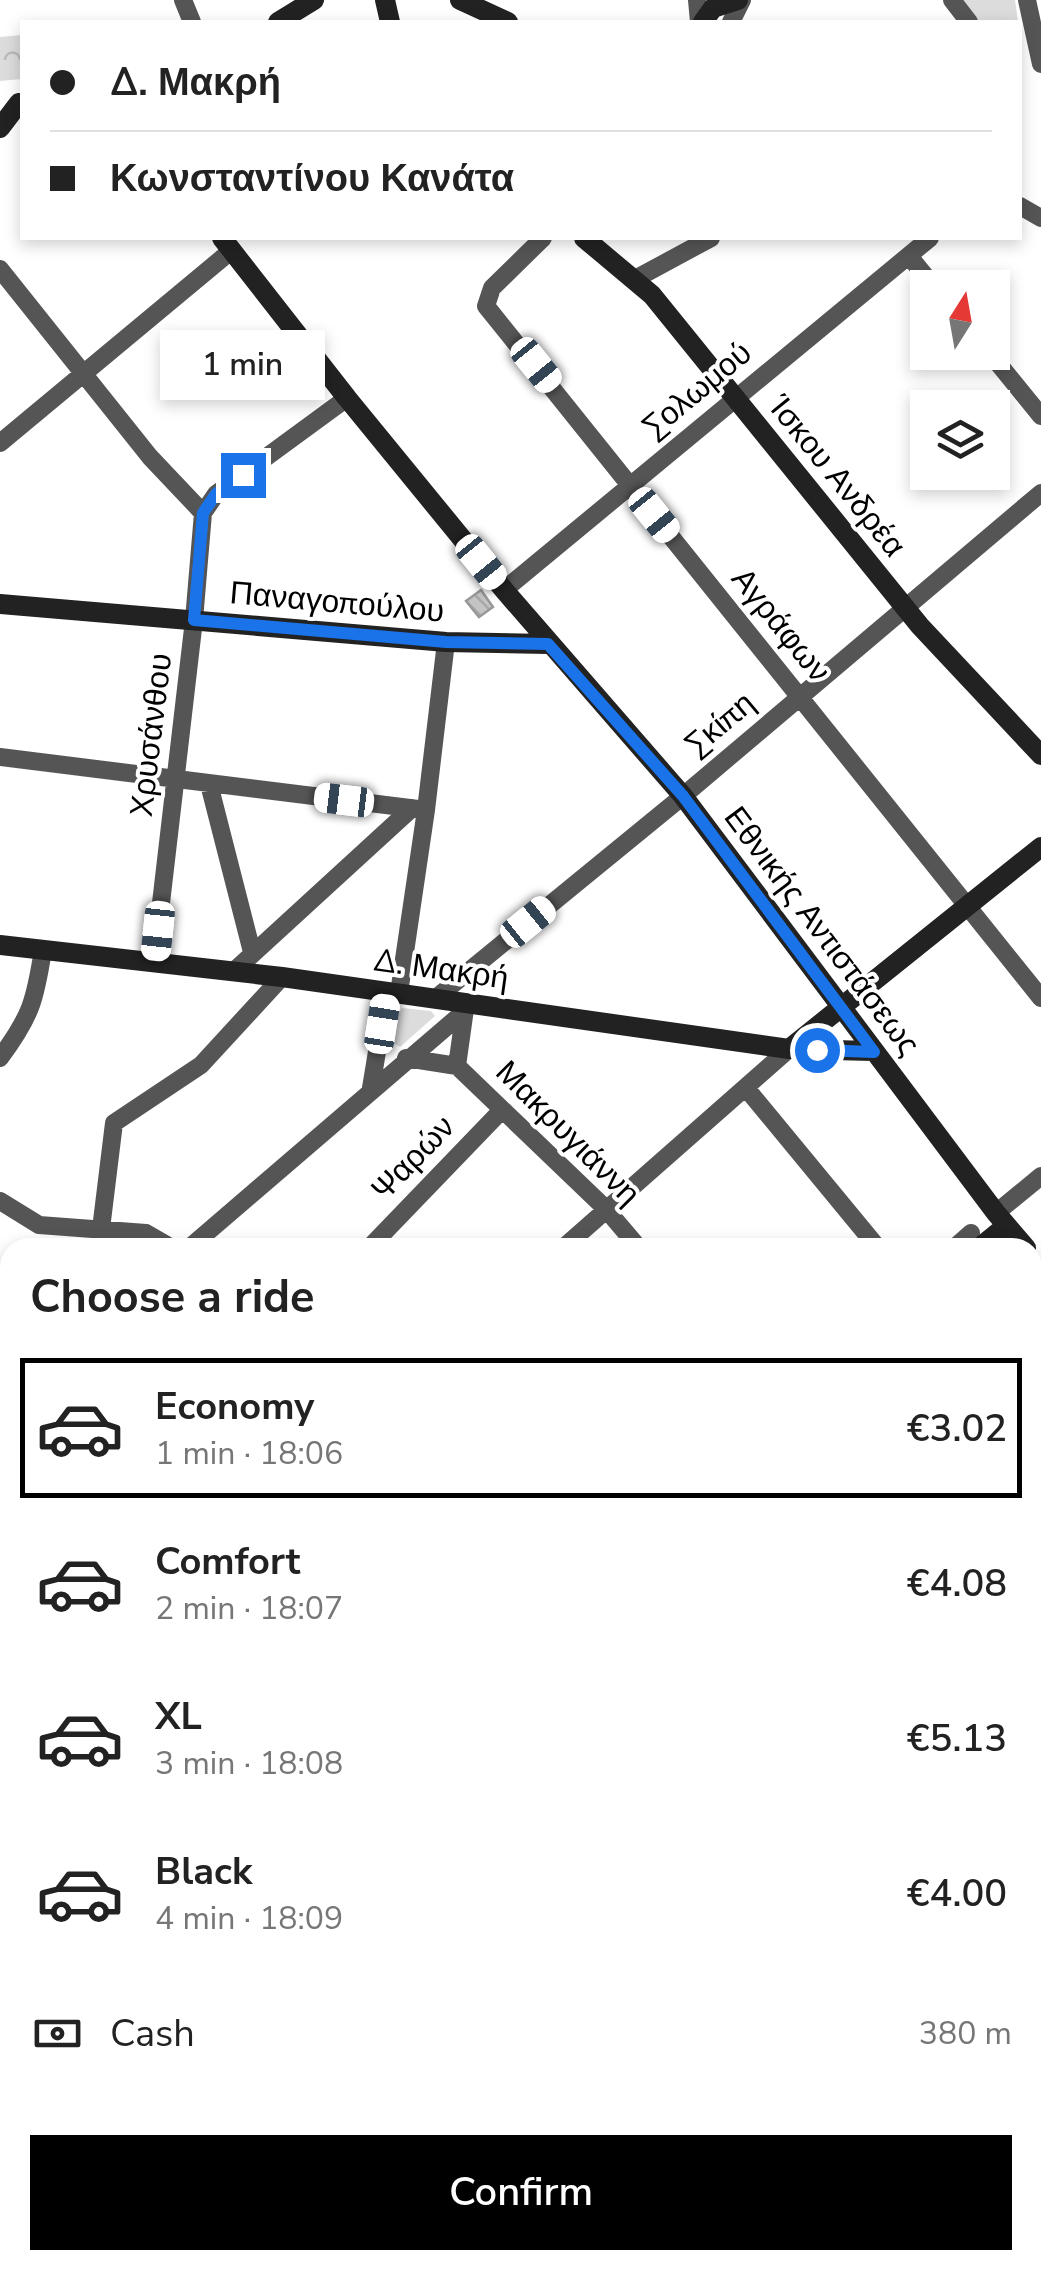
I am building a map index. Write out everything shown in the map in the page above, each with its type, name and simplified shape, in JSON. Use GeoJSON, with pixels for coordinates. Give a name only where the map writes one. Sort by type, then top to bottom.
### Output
{"type":"FeatureCollection","features":[{"type":"Feature","properties":{"kind":"main road"},"geometry":{"type":"LineString","coordinates":[[281,20],[314,0]]}},
{"type":"Feature","properties":{"kind":"main road"},"geometry":{"type":"LineString","coordinates":[[460,0],[504,20]]}},
{"type":"Feature","properties":{"kind":"main road"},"geometry":{"type":"LineString","coordinates":[[703,20],[713,8],[740,0]]}},
{"type":"Feature","properties":{"kind":"main road"},"geometry":{"type":"LineString","coordinates":[[0,128],[14,103]]}},
{"type":"Feature","properties":{"kind":"main road","name":"Ίσκου Ανδρέα"},"geometry":{"type":"LineString","coordinates":[[586,240],[652,296],[905,608],[1041,755]]}},
{"type":"Feature","properties":{"kind":"main road","name":"Εθνικής Αντιστάσεως"},"geometry":{"type":"LineString","coordinates":[[227,244],[548,644],[683,796],[1017,1238]]}},
{"type":"Feature","properties":{"kind":"main road","name":"Παναγοπούλου"},"geometry":{"type":"LineString","coordinates":[[0,604],[446,642],[548,644]]}},
{"type":"Feature","properties":{"kind":"main road"},"geometry":{"type":"LineString","coordinates":[[789,1050],[1041,846]]}},
{"type":"Feature","properties":{"kind":"main road","name":"Δ. Μακρή"},"geometry":{"type":"LineString","coordinates":[[0,945],[282,977],[436,998],[466,1007],[789,1050],[874,1052]]}},
{"type":"Feature","properties":{"kind":"main road"},"geometry":{"type":"LineString","coordinates":[[978,1238],[1001,1220]]}},
{"type":"Feature","properties":{"kind":"street"},"geometry":{"type":"LineString","coordinates":[[952,0],[968,20]]}},
{"type":"Feature","properties":{"kind":"street"},"geometry":{"type":"LineString","coordinates":[[1027,0],[1041,64]]}},
{"type":"Feature","properties":{"kind":"street","name":"Αγράφων"},"geometry":{"type":"LineString","coordinates":[[541,240],[492,288],[486,306],[1041,998]]}},
{"type":"Feature","properties":{"kind":"street"},"geometry":{"type":"LineString","coordinates":[[635,279],[707,240]]}},
{"type":"Feature","properties":{"kind":"street","name":"Σολωμού"},"geometry":{"type":"LineString","coordinates":[[504,590],[734,396],[928,240]]}},
{"type":"Feature","properties":{"kind":"street"},"geometry":{"type":"LineString","coordinates":[[0,443],[227,244]]}},
{"type":"Feature","properties":{"kind":"street"},"geometry":{"type":"LineString","coordinates":[[908,256],[920,270]]}},
{"type":"Feature","properties":{"kind":"street"},"geometry":{"type":"LineString","coordinates":[[0,269],[150,457],[203,513],[216,494],[347,398]]}},
{"type":"Feature","properties":{"kind":"street"},"geometry":{"type":"LineString","coordinates":[[1004,370],[1041,416]]}},
{"type":"Feature","properties":{"kind":"street","name":"Σκίπη"},"geometry":{"type":"LineString","coordinates":[[436,998],[683,796],[1041,493]]}},
{"type":"Feature","properties":{"kind":"street","name":"Χρυσάνθου"},"geometry":{"type":"LineString","coordinates":[[154,963],[177,780],[203,513]]}},
{"type":"Feature","properties":{"kind":"street"},"geometry":{"type":"LineString","coordinates":[[371,1088],[393,992],[446,642]]}},
{"type":"Feature","properties":{"kind":"street"},"geometry":{"type":"LineString","coordinates":[[0,758],[419,809]]}},
{"type":"Feature","properties":{"kind":"street"},"geometry":{"type":"LineString","coordinates":[[210,784],[252,952]]}},
{"type":"Feature","properties":{"kind":"street"},"geometry":{"type":"LineString","coordinates":[[233,972],[419,809]]}},
{"type":"Feature","properties":{"kind":"street"},"geometry":{"type":"LineString","coordinates":[[0,1058],[32,1008],[43,950]]}},
{"type":"Feature","properties":{"kind":"street"},"geometry":{"type":"LineString","coordinates":[[101,1229],[114,1122],[201,1065],[282,977]]}},
{"type":"Feature","properties":{"kind":"street"},"geometry":{"type":"LineString","coordinates":[[200,1238],[466,1007]]}},
{"type":"Feature","properties":{"kind":"street","name":"Μακρυγιάννη"},"geometry":{"type":"LineString","coordinates":[[466,1007],[457,1066],[605,1208],[630,1238]]}},
{"type":"Feature","properties":{"kind":"street"},"geometry":{"type":"LineString","coordinates":[[573,1238],[789,1050]]}},
{"type":"Feature","properties":{"kind":"street"},"geometry":{"type":"LineString","coordinates":[[406,1058],[457,1066]]}},
{"type":"Feature","properties":{"kind":"street"},"geometry":{"type":"LineString","coordinates":[[746,1088],[870,1238]]}},
{"type":"Feature","properties":{"kind":"street","name":"Ψαρών"},"geometry":{"type":"LineString","coordinates":[[378,1238],[500,1111]]}},
{"type":"Feature","properties":{"kind":"street"},"geometry":{"type":"LineString","coordinates":[[1001,1220],[1041,1176]]}},
{"type":"Feature","properties":{"kind":"street"},"geometry":{"type":"LineString","coordinates":[[0,1201],[40,1226],[74,1238],[101,1229],[146,1233],[155,1238]]}},
{"type":"Feature","properties":{"kind":"green space"},"geometry":{"type":"Polygon","coordinates":[[[958,0],[1015,0],[1018,20],[975,20],[958,0]]]}},
{"type":"Feature","properties":{"kind":"green space"},"geometry":{"type":"Polygon","coordinates":[[[20,35],[20,79],[0,81],[0,37],[20,35]]]}},
{"type":"Feature","properties":{"kind":"green space"},"geometry":{"type":"Polygon","coordinates":[[[402,1008],[431,1011],[435,1016],[400,1047],[394,1043],[396,1018],[402,1008]]]}},
{"type":"Feature","properties":{"kind":"building"},"geometry":{"type":"Polygon","coordinates":[[[481,590],[493,607],[479,617],[466,601],[481,590]]]}},
{"type":"Feature","properties":{"kind":"route"},"geometry":{"type":"LineString","coordinates":[[243,475],[216,494],[203,513],[194,620],[446,642],[548,644],[683,796],[874,1052],[817,1050]]}}]}
